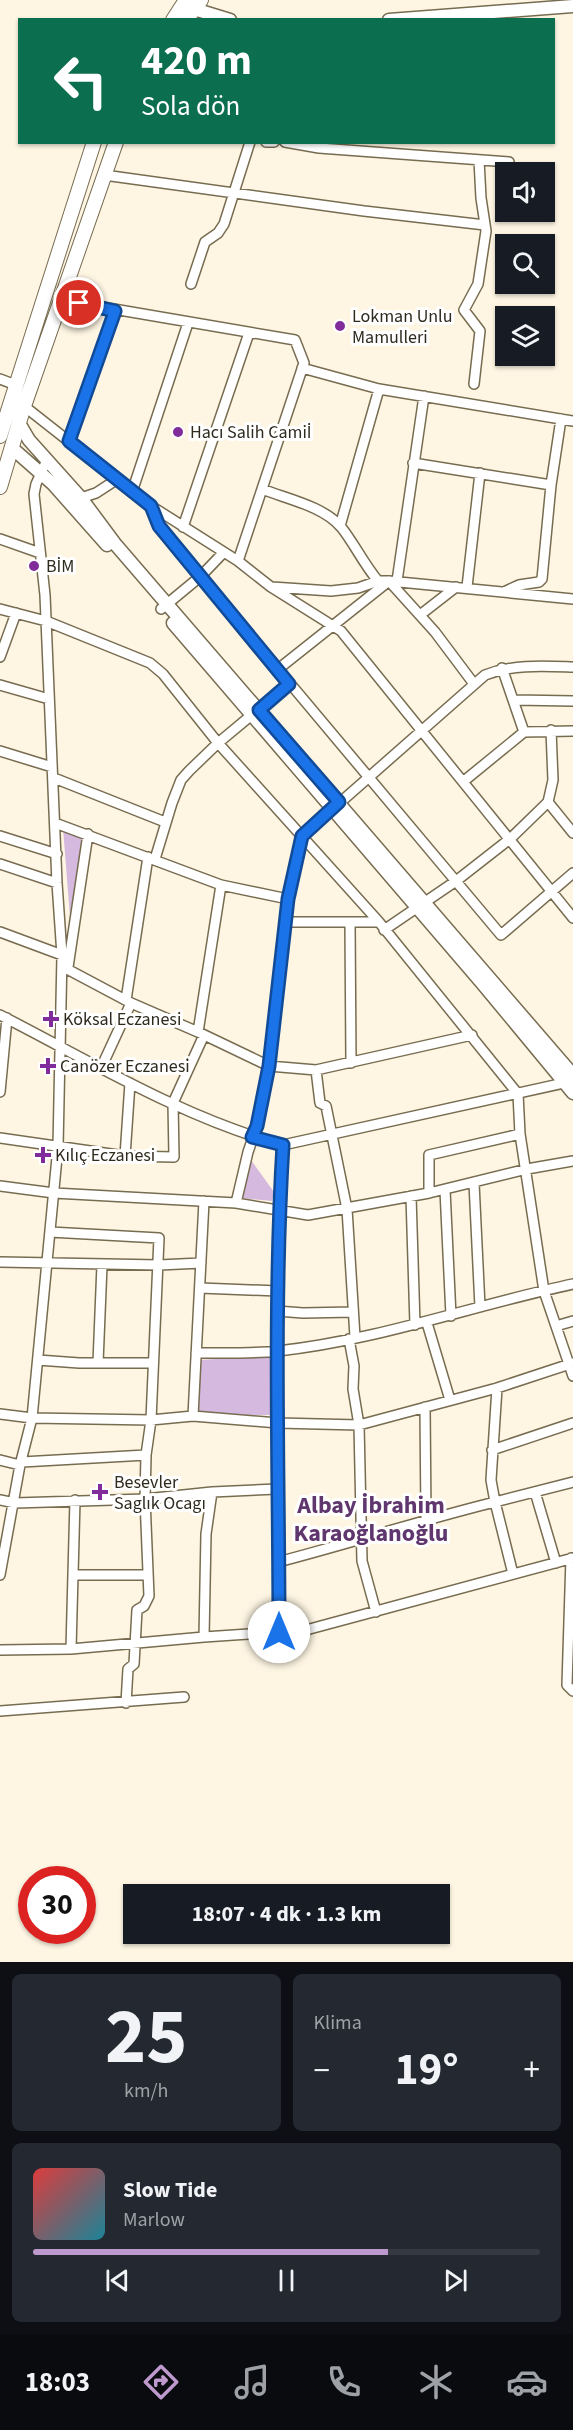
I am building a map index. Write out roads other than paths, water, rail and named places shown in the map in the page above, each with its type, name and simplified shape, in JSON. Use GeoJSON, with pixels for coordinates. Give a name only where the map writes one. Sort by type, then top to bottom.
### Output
{"type":"FeatureCollection","features":[{"type":"Feature","properties":{"kind":"main road"},"geometry":{"type":"LineString","coordinates":[[0,436],[93,144]]}},
{"type":"Feature","properties":{"kind":"main road"},"geometry":{"type":"LineString","coordinates":[[0,487],[24,406],[115,144]]}},
{"type":"Feature","properties":{"kind":"street"},"geometry":{"type":"LineString","coordinates":[[415,18],[573,6]]}},
{"type":"Feature","properties":{"kind":"street"},"geometry":{"type":"LineString","coordinates":[[186,11],[220,18]]}},
{"type":"Feature","properties":{"kind":"street"},"geometry":{"type":"LineString","coordinates":[[191,284],[203,246],[224,224],[249,144]]}},
{"type":"Feature","properties":{"kind":"street"},"geometry":{"type":"LineString","coordinates":[[296,144],[319,148],[508,162]]}},
{"type":"Feature","properties":{"kind":"street"},"geometry":{"type":"LineString","coordinates":[[474,384],[480,331],[464,310],[478,284],[486,231],[479,160]]}},
{"type":"Feature","properties":{"kind":"street"},"geometry":{"type":"LineString","coordinates":[[104,174],[485,225]]}},
{"type":"Feature","properties":{"kind":"street"},"geometry":{"type":"LineString","coordinates":[[61,300],[294,340],[304,363],[238,561]]}},
{"type":"Feature","properties":{"kind":"street"},"geometry":{"type":"LineString","coordinates":[[69,441],[115,311]]}},
{"type":"Feature","properties":{"kind":"street"},"geometry":{"type":"LineString","coordinates":[[132,492],[188,323]]}},
{"type":"Feature","properties":{"kind":"street"},"geometry":{"type":"LineString","coordinates":[[183,527],[249,333]]}},
{"type":"Feature","properties":{"kind":"street"},"geometry":{"type":"LineString","coordinates":[[302,368],[379,388],[573,420]]}},
{"type":"Feature","properties":{"kind":"street"},"geometry":{"type":"LineString","coordinates":[[0,379],[16,386]]}},
{"type":"Feature","properties":{"kind":"street"},"geometry":{"type":"LineString","coordinates":[[340,526],[379,388]]}},
{"type":"Feature","properties":{"kind":"street"},"geometry":{"type":"LineString","coordinates":[[277,670],[393,581],[424,396]]}},
{"type":"Feature","properties":{"kind":"street"},"geometry":{"type":"LineString","coordinates":[[24,406],[151,506],[238,561],[271,587],[341,631],[511,838],[573,918]]}},
{"type":"Feature","properties":{"kind":"street"},"geometry":{"type":"LineString","coordinates":[[506,591],[519,585],[539,582],[542,579],[551,485],[561,419]]}},
{"type":"Feature","properties":{"kind":"street"},"geometry":{"type":"LineString","coordinates":[[20,423],[29,440],[81,498],[164,606]]}},
{"type":"Feature","properties":{"kind":"street"},"geometry":{"type":"LineString","coordinates":[[12,448],[41,473],[80,513],[164,606],[570,1080],[573,1093]]}},
{"type":"Feature","properties":{"kind":"street"},"geometry":{"type":"LineString","coordinates":[[0,1575],[3,1541],[15,1503],[21,1463],[32,1418],[58,1147],[62,955],[46,621],[34,494],[47,460]]}},
{"type":"Feature","properties":{"kind":"street"},"geometry":{"type":"LineString","coordinates":[[413,463],[551,485]]}},
{"type":"Feature","properties":{"kind":"street"},"geometry":{"type":"LineString","coordinates":[[467,587],[480,473]]}},
{"type":"Feature","properties":{"kind":"street"},"geometry":{"type":"LineString","coordinates":[[81,498],[96,493],[116,480]]}},
{"type":"Feature","properties":{"kind":"street"},"geometry":{"type":"LineString","coordinates":[[262,489],[322,512],[340,526],[363,563],[378,580]]}},
{"type":"Feature","properties":{"kind":"street"},"geometry":{"type":"LineString","coordinates":[[151,506],[159,526],[277,670],[369,776],[501,935],[573,873]]}},
{"type":"Feature","properties":{"kind":"street"},"geometry":{"type":"LineString","coordinates":[[0,539],[40,553]]}},
{"type":"Feature","properties":{"kind":"street"},"geometry":{"type":"LineString","coordinates":[[164,606],[201,576],[223,553]]}},
{"type":"Feature","properties":{"kind":"street"},"geometry":{"type":"LineString","coordinates":[[271,587],[331,591],[357,588],[378,580],[573,599]]}},
{"type":"Feature","properties":{"kind":"street"},"geometry":{"type":"LineString","coordinates":[[393,581],[474,684]]}},
{"type":"Feature","properties":{"kind":"street"},"geometry":{"type":"LineString","coordinates":[[420,615],[456,587]]}},
{"type":"Feature","properties":{"kind":"street"},"geometry":{"type":"LineString","coordinates":[[0,609],[46,621],[150,663],[163,674],[218,743],[381,926],[518,1094],[520,1134],[544,1291],[571,1364],[573,1376]]}},
{"type":"Feature","properties":{"kind":"street"},"geometry":{"type":"LineString","coordinates":[[0,657],[16,613]]}},
{"type":"Feature","properties":{"kind":"street"},"geometry":{"type":"LineString","coordinates":[[236,1203],[252,1137],[257,1126],[269,1066],[288,899],[302,836],[485,675],[502,668],[573,667]]}},
{"type":"Feature","properties":{"kind":"street"},"geometry":{"type":"LineString","coordinates":[[502,668],[515,700],[524,732]]}},
{"type":"Feature","properties":{"kind":"street"},"geometry":{"type":"LineString","coordinates":[[101,1068],[128,1001],[151,858],[181,780],[218,743],[289,684]]}},
{"type":"Feature","properties":{"kind":"street"},"geometry":{"type":"LineString","coordinates":[[0,685],[49,699]]}},
{"type":"Feature","properties":{"kind":"street"},"geometry":{"type":"LineString","coordinates":[[515,700],[573,701]]}},
{"type":"Feature","properties":{"kind":"street"},"geometry":{"type":"LineString","coordinates":[[285,922],[350,922],[381,926],[420,906],[456,882],[511,838],[548,802],[553,780],[551,730]]}},
{"type":"Feature","properties":{"kind":"street"},"geometry":{"type":"LineString","coordinates":[[464,781],[524,732],[573,731]]}},
{"type":"Feature","properties":{"kind":"street"},"geometry":{"type":"LineString","coordinates":[[0,751],[52,767]]}},
{"type":"Feature","properties":{"kind":"street"},"geometry":{"type":"LineString","coordinates":[[54,778],[165,822]]}},
{"type":"Feature","properties":{"kind":"street"},"geometry":{"type":"LineString","coordinates":[[548,802],[573,833]]}},
{"type":"Feature","properties":{"kind":"street"},"geometry":{"type":"LineString","coordinates":[[56,823],[221,885],[288,899]]}},
{"type":"Feature","properties":{"kind":"street"},"geometry":{"type":"LineString","coordinates":[[67,969],[88,834]]}},
{"type":"Feature","properties":{"kind":"street"},"geometry":{"type":"LineString","coordinates":[[0,836],[57,854]]}},
{"type":"Feature","properties":{"kind":"street"},"geometry":{"type":"LineString","coordinates":[[0,864],[57,883]]}},
{"type":"Feature","properties":{"kind":"street"},"geometry":{"type":"LineString","coordinates":[[0,1138],[125,1156],[174,1157],[173,1103],[201,1033],[221,885]]}},
{"type":"Feature","properties":{"kind":"street"},"geometry":{"type":"LineString","coordinates":[[350,922],[351,1063]]}},
{"type":"Feature","properties":{"kind":"street"},"geometry":{"type":"LineString","coordinates":[[0,932],[62,955],[67,969],[128,1001],[269,1066],[316,1070],[472,1035]]}},
{"type":"Feature","properties":{"kind":"street"},"geometry":{"type":"LineString","coordinates":[[0,1092],[3,1016],[61,1048],[173,1103],[252,1137],[283,1145],[518,1094],[570,1080]]}},
{"type":"Feature","properties":{"kind":"street"},"geometry":{"type":"LineString","coordinates":[[316,1070],[320,1103],[326,1106],[347,1209],[352,1257],[353,1389],[359,1425],[362,1561],[376,1612]]}},
{"type":"Feature","properties":{"kind":"street"},"geometry":{"type":"LineString","coordinates":[[125,1156],[130,1083]]}},
{"type":"Feature","properties":{"kind":"street"},"geometry":{"type":"LineString","coordinates":[[429,1194],[429,1155],[520,1134]]}},
{"type":"Feature","properties":{"kind":"street"},"geometry":{"type":"LineString","coordinates":[[279,1632],[277,1311],[283,1145]]}},
{"type":"Feature","properties":{"kind":"street"},"geometry":{"type":"LineString","coordinates":[[0,1186],[54,1194],[236,1203],[308,1215],[429,1194],[527,1169],[573,1161]]}},
{"type":"Feature","properties":{"kind":"street"},"geometry":{"type":"LineString","coordinates":[[474,1183],[480,1307]]}},
{"type":"Feature","properties":{"kind":"street"},"geometry":{"type":"LineString","coordinates":[[445,1190],[451,1316]]}},
{"type":"Feature","properties":{"kind":"street"},"geometry":{"type":"LineString","coordinates":[[411,1196],[415,1325]]}},
{"type":"Feature","properties":{"kind":"street"},"geometry":{"type":"LineString","coordinates":[[193,1416],[204,1202]]}},
{"type":"Feature","properties":{"kind":"street"},"geometry":{"type":"LineString","coordinates":[[50,1232],[159,1238],[151,1420],[146,1455],[148,1596],[144,1606],[137,1610],[134,1664],[128,1669],[126,1703]]}},
{"type":"Feature","properties":{"kind":"street"},"geometry":{"type":"LineString","coordinates":[[0,1262],[102,1265],[201,1263]]}},
{"type":"Feature","properties":{"kind":"street"},"geometry":{"type":"LineString","coordinates":[[98,1363],[102,1265]]}},
{"type":"Feature","properties":{"kind":"street"},"geometry":{"type":"LineString","coordinates":[[196,1353],[278,1351],[352,1338],[427,1323],[573,1284]]}},
{"type":"Feature","properties":{"kind":"street"},"geometry":{"type":"LineString","coordinates":[[200,1288],[278,1291]]}},
{"type":"Feature","properties":{"kind":"street"},"geometry":{"type":"LineString","coordinates":[[277,1311],[303,1314],[353,1312]]}},
{"type":"Feature","properties":{"kind":"street"},"geometry":{"type":"LineString","coordinates":[[556,1326],[573,1321]]}},
{"type":"Feature","properties":{"kind":"street"},"geometry":{"type":"LineString","coordinates":[[427,1323],[450,1400]]}},
{"type":"Feature","properties":{"kind":"street"},"geometry":{"type":"LineString","coordinates":[[38,1360],[153,1363]]}},
{"type":"Feature","properties":{"kind":"street"},"geometry":{"type":"LineString","coordinates":[[0,1414],[32,1418],[151,1420],[193,1416],[278,1423],[359,1425],[497,1388],[571,1364]]}},
{"type":"Feature","properties":{"kind":"street"},"geometry":{"type":"LineString","coordinates":[[497,1388],[491,1480],[513,1574]]}},
{"type":"Feature","properties":{"kind":"street"},"geometry":{"type":"LineString","coordinates":[[425,1407],[426,1519]]}},
{"type":"Feature","properties":{"kind":"street"},"geometry":{"type":"LineString","coordinates":[[492,1450],[573,1423]]}},
{"type":"Feature","properties":{"kind":"street"},"geometry":{"type":"LineString","coordinates":[[0,1460],[21,1463],[146,1455]]}},
{"type":"Feature","properties":{"kind":"street"},"geometry":{"type":"LineString","coordinates":[[278,1562],[362,1540],[426,1519],[573,1482]]}},
{"type":"Feature","properties":{"kind":"street"},"geometry":{"type":"LineString","coordinates":[[0,1500],[15,1503],[145,1499],[212,1492],[277,1489]]}},
{"type":"Feature","properties":{"kind":"street"},"geometry":{"type":"LineString","coordinates":[[204,1637],[206,1534],[212,1492]]}},
{"type":"Feature","properties":{"kind":"street"},"geometry":{"type":"LineString","coordinates":[[535,1492],[556,1563]]}},
{"type":"Feature","properties":{"kind":"street"},"geometry":{"type":"LineString","coordinates":[[71,1649],[75,1500]]}},
{"type":"Feature","properties":{"kind":"street"},"geometry":{"type":"LineString","coordinates":[[0,1650],[71,1649],[306,1630],[572,1558],[567,1685],[573,1691]]}},
{"type":"Feature","properties":{"kind":"street"},"geometry":{"type":"LineString","coordinates":[[74,1575],[148,1575]]}},
{"type":"Feature","properties":{"kind":"street"},"geometry":{"type":"LineString","coordinates":[[0,1711],[184,1697]]}},
{"type":"Feature","properties":{"kind":"place","name":"Lokman Unlu Mamulleri"},"geometry":{"type":"Point","coordinates":[340,326]}},
{"type":"Feature","properties":{"kind":"place","name":"Hacı Salih Camiİ"},"geometry":{"type":"Point","coordinates":[178,432]}},
{"type":"Feature","properties":{"kind":"place","name":"BİM"},"geometry":{"type":"Point","coordinates":[34,566]}},
{"type":"Feature","properties":{"kind":"place","name":"Köksal Eczanesi"},"geometry":{"type":"Point","coordinates":[51,1019]}},
{"type":"Feature","properties":{"kind":"place","name":"Canözer Eczanesi"},"geometry":{"type":"Point","coordinates":[48,1066]}},
{"type":"Feature","properties":{"kind":"place","name":"Kılıç Eczanesi"},"geometry":{"type":"Point","coordinates":[43,1155]}},
{"type":"Feature","properties":{"kind":"place","name":"Besevler Saglık Ocagı"},"geometry":{"type":"Point","coordinates":[100,1492]}},
{"type":"Feature","properties":{"kind":"district","name":"Albay İbrahim Karaoğlanoğlu"},"geometry":{"type":"Point","coordinates":[371,1519]}}]}
